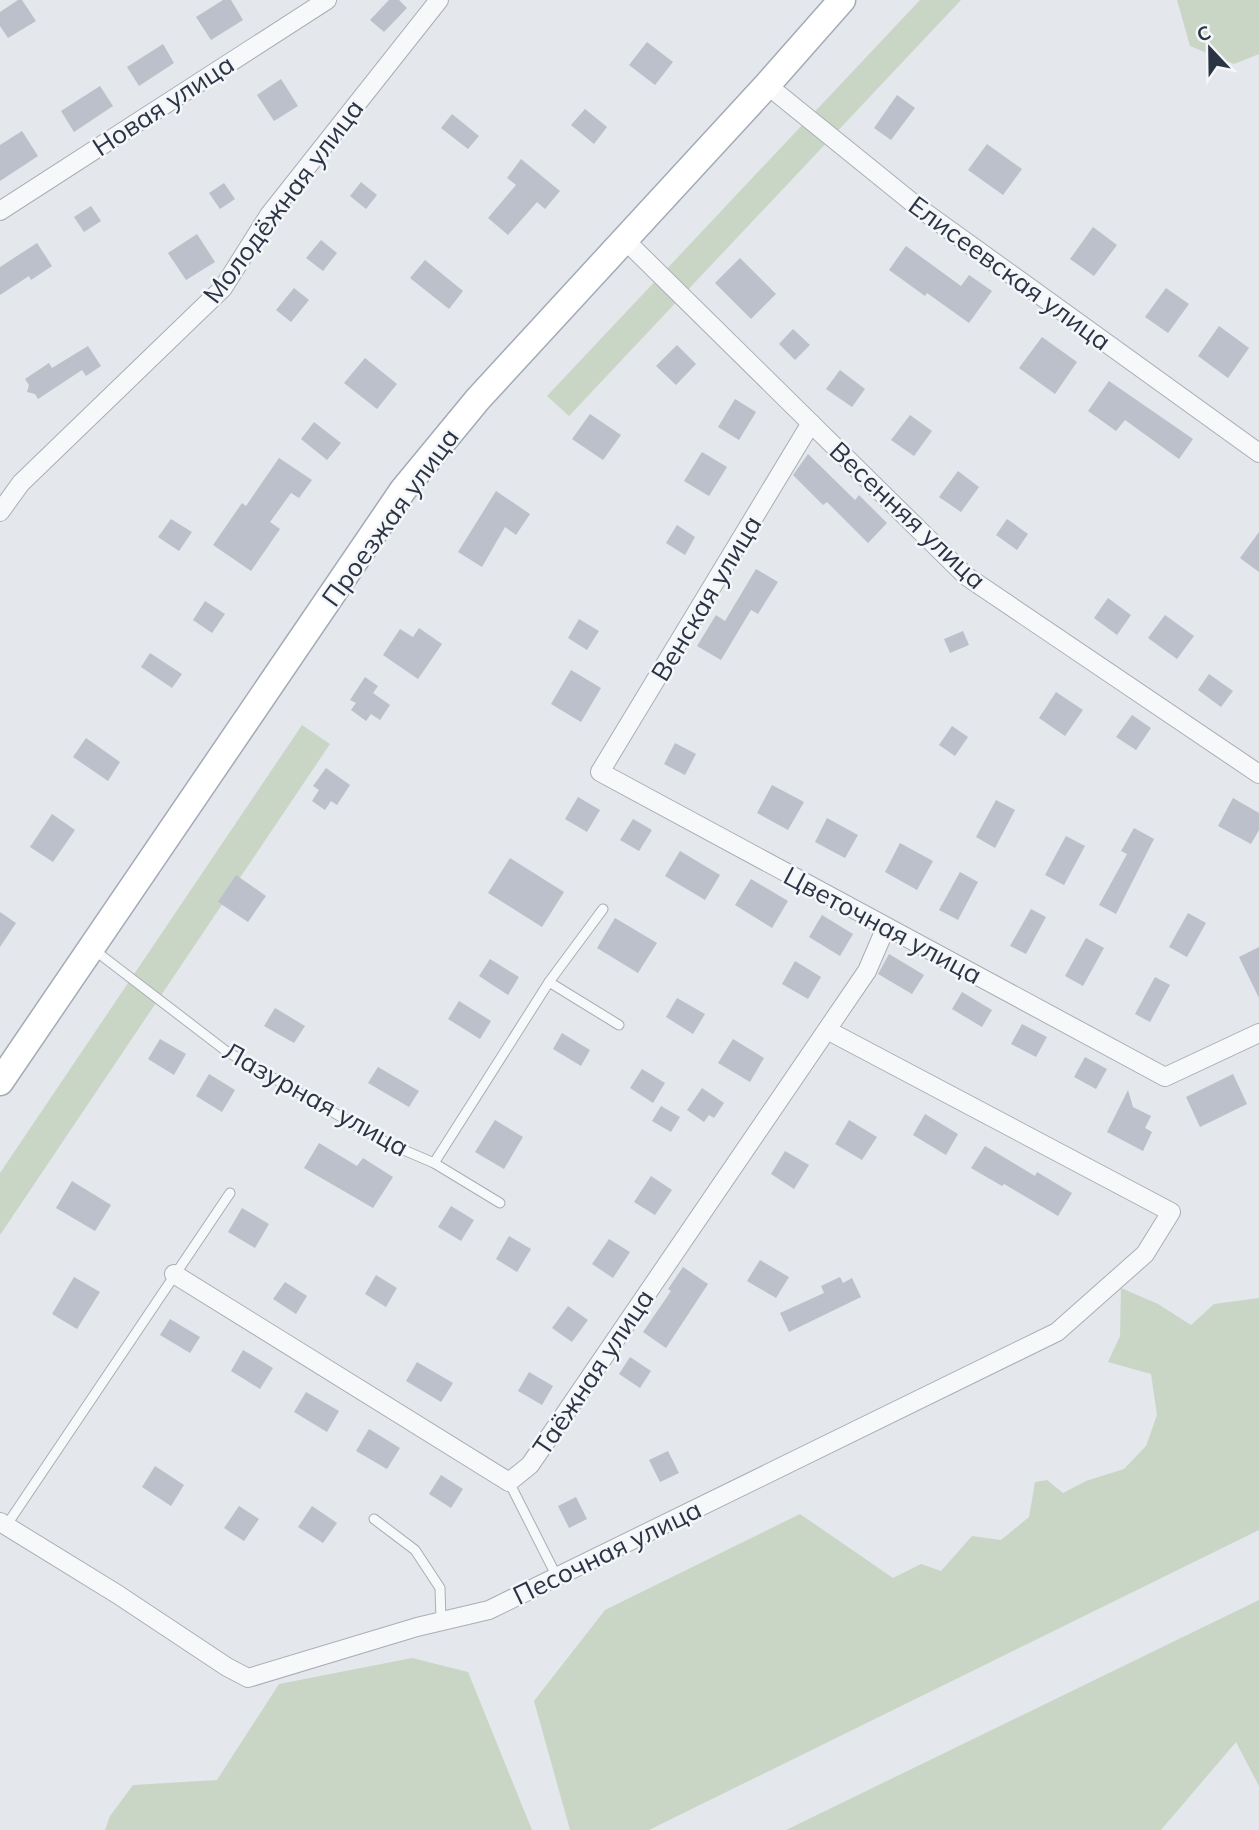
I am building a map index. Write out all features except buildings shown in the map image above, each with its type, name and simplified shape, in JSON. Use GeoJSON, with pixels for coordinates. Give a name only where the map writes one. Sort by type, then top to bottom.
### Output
{"type":"FeatureCollection","features":[{"type":"Feature","properties":{"kind":"main road","name":"Проезжая улица"},"geometry":{"type":"LineString","coordinates":[[0,1082],[403,490],[478,399],[842,0]]}},
{"type":"Feature","properties":{"kind":"street","name":"Новая улица"},"geometry":{"type":"LineString","coordinates":[[0,211],[327,0]]}},
{"type":"Feature","properties":{"kind":"street","name":"Молодёжная улица"},"geometry":{"type":"LineString","coordinates":[[0,512],[21,483],[223,288],[269,215],[439,0]]}},
{"type":"Feature","properties":{"kind":"street","name":"Елисеевская улица"},"geometry":{"type":"LineString","coordinates":[[767,85],[919,208],[1259,453]]}},
{"type":"Feature","properties":{"kind":"street","name":"Весенняя улица"},"geometry":{"type":"LineString","coordinates":[[625,240],[966,576],[1259,774]]}},
{"type":"Feature","properties":{"kind":"street","name":"Венская улица"},"geometry":{"type":"LineString","coordinates":[[600,772],[811,423]]}},
{"type":"Feature","properties":{"kind":"street","name":"Цветочная улица"},"geometry":{"type":"LineString","coordinates":[[600,772],[1165,1077],[1259,1033]]}},
{"type":"Feature","properties":{"kind":"street","name":"Таёжная улица"},"geometry":{"type":"LineString","coordinates":[[509,1482],[530,1465],[827,1030],[867,971],[886,928]]}},
{"type":"Feature","properties":{"kind":"street","name":"Песочная улица"},"geometry":{"type":"LineString","coordinates":[[3,1524],[248,1678],[441,1621],[489,1610],[1057,1332],[1145,1254],[1171,1212],[827,1030]]}},
{"type":"Feature","properties":{"kind":"street"},"geometry":{"type":"LineString","coordinates":[[174,1274],[509,1482]]}},
{"type":"Feature","properties":{"kind":"lane","name":"Лазурная улица"},"geometry":{"type":"LineString","coordinates":[[91,948],[226,1051],[384,1142],[434,1163],[549,982],[603,909]]}},
{"type":"Feature","properties":{"kind":"lane"},"geometry":{"type":"LineString","coordinates":[[549,982],[619,1025]]}},
{"type":"Feature","properties":{"kind":"lane"},"geometry":{"type":"LineString","coordinates":[[434,1163],[500,1203]]}},
{"type":"Feature","properties":{"kind":"lane"},"geometry":{"type":"LineString","coordinates":[[3,1524],[230,1192]]}},
{"type":"Feature","properties":{"kind":"lane"},"geometry":{"type":"LineString","coordinates":[[509,1482],[557,1577]]}},
{"type":"Feature","properties":{"kind":"lane"},"geometry":{"type":"LineString","coordinates":[[374,1519],[415,1550],[440,1588],[441,1621]]}},
{"type":"Feature","properties":{"kind":"green space"},"geometry":{"type":"Polygon","coordinates":[[[920,0],[961,0],[569,416],[547,396],[920,0]]]}},
{"type":"Feature","properties":{"kind":"green space"},"geometry":{"type":"Polygon","coordinates":[[[1177,0],[1259,0],[1259,54],[1234,64],[1190,46],[1177,0]]]}},
{"type":"Feature","properties":{"kind":"green space"},"geometry":{"type":"Polygon","coordinates":[[[302,725],[330,744],[0,1235],[0,1173],[302,725]]]}},
{"type":"Feature","properties":{"kind":"green space"},"geometry":{"type":"Polygon","coordinates":[[[1121,1288],[1158,1304],[1191,1325],[1214,1304],[1259,1298],[1259,1530],[649,1830],[570,1830],[534,1701],[605,1610],[800,1514],[893,1578],[921,1564],[941,1571],[972,1536],[1001,1540],[1029,1517],[1035,1482],[1047,1480],[1063,1493],[1086,1481],[1124,1469],[1146,1446],[1157,1415],[1151,1374],[1108,1362],[1120,1336],[1121,1288]]]}},
{"type":"Feature","properties":{"kind":"green space"},"geometry":{"type":"Polygon","coordinates":[[[1259,1600],[1259,1786],[1236,1742],[1161,1830],[786,1830],[1259,1600]]]}},
{"type":"Feature","properties":{"kind":"green space"},"geometry":{"type":"Polygon","coordinates":[[[412,1658],[468,1672],[532,1830],[105,1830],[110,1816],[133,1785],[217,1780],[279,1684],[412,1658]]]}}]}
